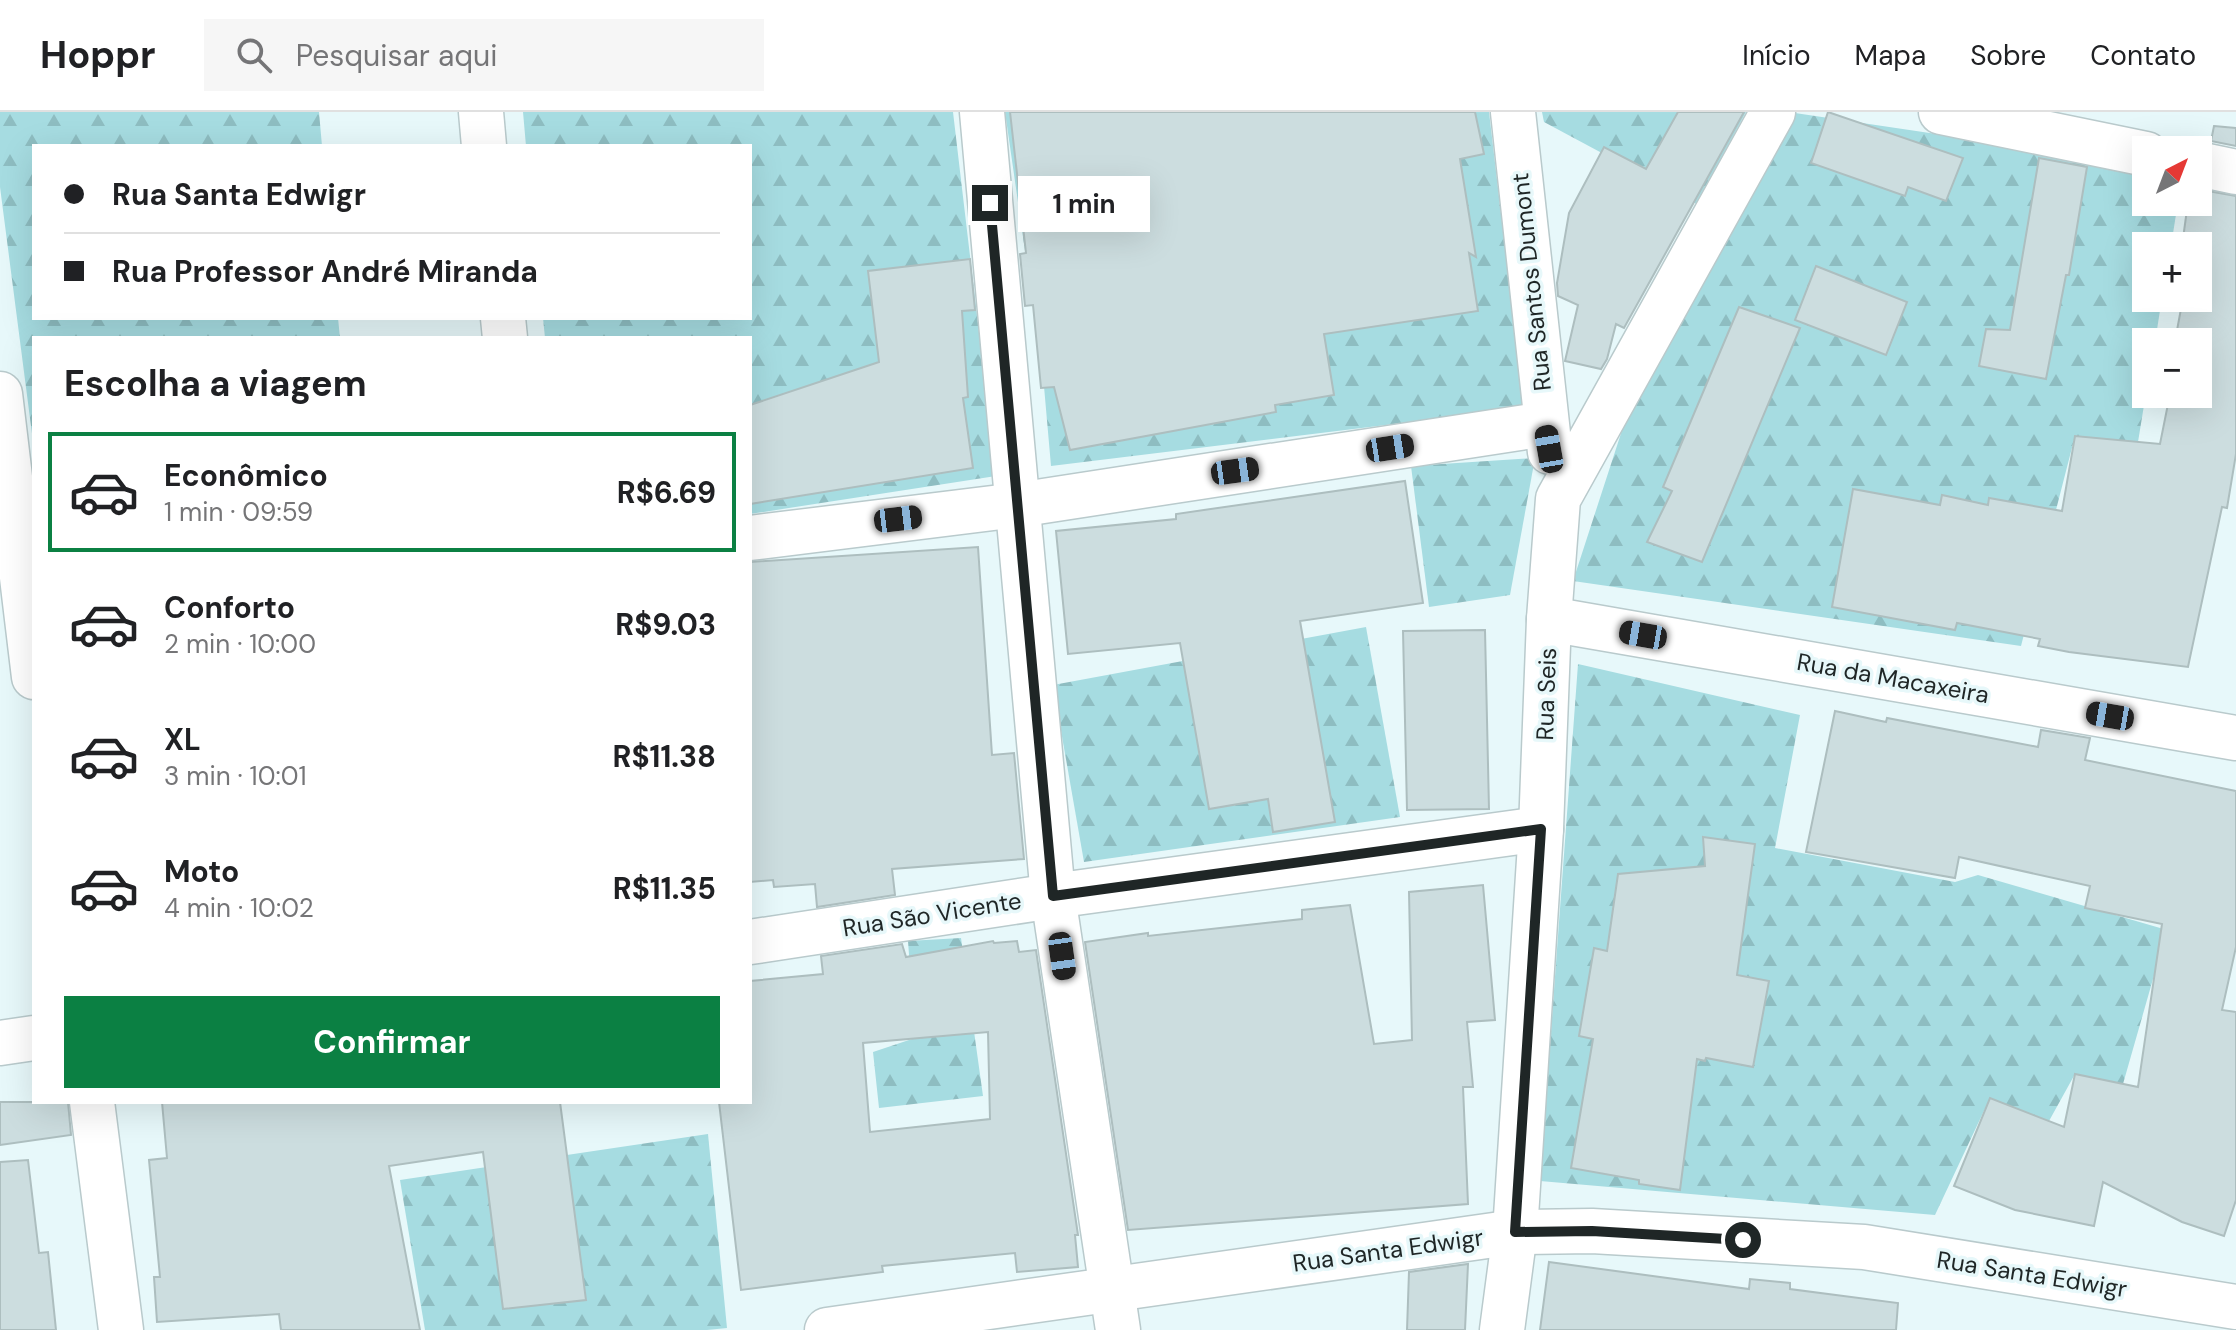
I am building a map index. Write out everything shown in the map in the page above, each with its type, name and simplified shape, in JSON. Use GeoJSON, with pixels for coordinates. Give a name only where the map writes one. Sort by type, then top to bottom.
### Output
{"type":"FeatureCollection","features":[{"type":"Feature","properties":{"kind":"street"},"geometry":{"type":"LineString","coordinates":[[481,112],[484,144]]}},
{"type":"Feature","properties":{"kind":"street"},"geometry":{"type":"LineString","coordinates":[[982,112],[1053,896],[1115,1310]]}},
{"type":"Feature","properties":{"kind":"street","name":"Rua Santos Dumont"},"geometry":{"type":"LineString","coordinates":[[1513,112],[1545,424],[1558,499]]}},
{"type":"Feature","properties":{"kind":"street","name":"Rua Seis"},"geometry":{"type":"LineString","coordinates":[[1502,1330],[1515,1232],[1558,499],[1773,112]]}},
{"type":"Feature","properties":{"kind":"street"},"geometry":{"type":"LineString","coordinates":[[1941,112],[2132,151]]}},
{"type":"Feature","properties":{"kind":"street"},"geometry":{"type":"LineString","coordinates":[[2212,167],[2236,172]]}},
{"type":"Feature","properties":{"kind":"street"},"geometry":{"type":"LineString","coordinates":[[0,394],[20,623],[32,669]]}},
{"type":"Feature","properties":{"kind":"street"},"geometry":{"type":"LineString","coordinates":[[752,538],[1017,505],[1545,424]]}},
{"type":"Feature","properties":{"kind":"street","name":"Rua da Macaxeira"},"geometry":{"type":"LineString","coordinates":[[1549,619],[2235,735]]}},
{"type":"Feature","properties":{"kind":"street","name":"Rua São Vicente"},"geometry":{"type":"LineString","coordinates":[[752,942],[1053,896],[1541,829]]}},
{"type":"Feature","properties":{"kind":"street"},"geometry":{"type":"LineString","coordinates":[[0,1043],[32,1038]]}},
{"type":"Feature","properties":{"kind":"street"},"geometry":{"type":"LineString","coordinates":[[92,1104],[121,1330]]}},
{"type":"Feature","properties":{"kind":"street","name":"Rua Santa Edwigr"},"geometry":{"type":"LineString","coordinates":[[827,1330],[1115,1310],[1515,1232],[1592,1231],[1864,1247],[2236,1307]]}},
{"type":"Feature","properties":{"kind":"green space"},"geometry":{"type":"Polygon","coordinates":[[[0,112],[319,112],[322,144],[32,144],[32,320],[338,320],[340,336],[32,336],[32,434],[0,187],[0,112]]]}},
{"type":"Feature","properties":{"kind":"green space"},"geometry":{"type":"Polygon","coordinates":[[[523,112],[953,112],[996,476],[752,514],[752,336],[545,336],[543,320],[752,320],[752,144],[526,144],[523,112]]]}},
{"type":"Feature","properties":{"kind":"green space"},"geometry":{"type":"Polygon","coordinates":[[[1005,112],[1489,112],[1524,408],[1051,466],[1043,375],[1005,112]]]}},
{"type":"Feature","properties":{"kind":"green space"},"geometry":{"type":"Polygon","coordinates":[[[1542,112],[1746,112],[1697,204],[1544,122],[1542,112]]]}},
{"type":"Feature","properties":{"kind":"green space"},"geometry":{"type":"Polygon","coordinates":[[[1795,113],[2132,163],[2132,216],[2176,216],[2173,232],[2132,232],[2132,312],[2160,312],[2157,328],[2132,328],[2132,408],[2144,408],[2138,442],[2075,436],[2021,646],[1573,581],[1626,418],[1795,113]]]}},
{"type":"Feature","properties":{"kind":"green space"},"geometry":{"type":"Polygon","coordinates":[[[1535,458],[1510,595],[1429,607],[1411,466],[1535,458]]]}},
{"type":"Feature","properties":{"kind":"green space"},"geometry":{"type":"Polygon","coordinates":[[[1366,627],[1400,817],[1084,862],[1053,685],[1366,627]]]}},
{"type":"Feature","properties":{"kind":"green space"},"geometry":{"type":"Polygon","coordinates":[[[1578,664],[1800,715],[1775,848],[1955,882],[1978,875],[2167,930],[2123,1084],[2075,1074],[2049,1121],[1990,1098],[1935,1215],[1540,1181],[1578,664]]]}},
{"type":"Feature","properties":{"kind":"green space"},"geometry":{"type":"Polygon","coordinates":[[[961,938],[983,1096],[879,1108],[873,1052],[915,1038],[908,941],[961,938]]]}},
{"type":"Feature","properties":{"kind":"green space"},"geometry":{"type":"Polygon","coordinates":[[[708,1134],[727,1328],[425,1330],[400,1180],[708,1134]]]}},
{"type":"Feature","properties":{"kind":"building"},"geometry":{"type":"Polygon","coordinates":[[[1010,112],[1475,112],[1484,154],[1460,159],[1476,257],[1469,253],[1478,311],[1324,334],[1334,395],[1275,405],[1276,412],[1070,450],[1054,387],[1041,388],[1033,305],[1025,306],[1020,254],[1026,253],[1010,112]]]}},
{"type":"Feature","properties":{"kind":"building"},"geometry":{"type":"Polygon","coordinates":[[[1678,112],[1744,112],[1624,328],[1616,324],[1607,359],[1601,369],[1565,361],[1578,305],[1558,296],[1557,283],[1569,213],[1604,147],[1646,169],[1678,112]]]}},
{"type":"Feature","properties":{"kind":"building"},"geometry":{"type":"Polygon","coordinates":[[[1828,112],[1963,158],[1946,201],[1908,187],[1905,196],[1811,163],[1828,112]]]}},
{"type":"Feature","properties":{"kind":"building"},"geometry":{"type":"Polygon","coordinates":[[[2214,126],[2236,128],[2236,146],[2212,141],[2214,126]]]}},
{"type":"Feature","properties":{"kind":"building"},"geometry":{"type":"Polygon","coordinates":[[[2039,158],[2087,167],[2069,275],[2066,275],[2046,379],[1979,366],[1986,329],[2010,330],[2039,158]]]}},
{"type":"Feature","properties":{"kind":"building"},"geometry":{"type":"Polygon","coordinates":[[[2212,192],[2236,196],[2236,454],[2227,508],[2222,507],[2188,667],[2069,652],[2038,646],[2040,639],[1957,623],[1955,630],[1832,607],[1853,489],[1940,505],[1942,495],[1988,505],[1989,498],[2062,511],[2075,436],[2160,444],[2167,408],[2212,408],[2212,328],[2177,328],[2180,312],[2212,312],[2212,232],[2184,232],[2186,216],[2212,216],[2212,192]]]}},
{"type":"Feature","properties":{"kind":"building"},"geometry":{"type":"Polygon","coordinates":[[[970,259],[975,310],[962,311],[968,397],[963,398],[973,468],[752,504],[752,404],[879,362],[868,271],[970,259]]]}},
{"type":"Feature","properties":{"kind":"building"},"geometry":{"type":"Polygon","coordinates":[[[1816,266],[1907,302],[1886,355],[1795,320],[1816,266]]]}},
{"type":"Feature","properties":{"kind":"building"},"geometry":{"type":"Polygon","coordinates":[[[1739,307],[1800,328],[1702,562],[1647,542],[1672,491],[1663,487],[1739,307]]]}},
{"type":"Feature","properties":{"kind":"building"},"geometry":{"type":"Polygon","coordinates":[[[1405,481],[1423,603],[1300,621],[1335,822],[1273,832],[1268,799],[1209,809],[1180,643],[1068,654],[1056,531],[1176,519],[1176,514],[1405,481]]]}},
{"type":"Feature","properties":{"kind":"building"},"geometry":{"type":"Polygon","coordinates":[[[978,547],[992,755],[1014,753],[1024,859],[892,869],[895,895],[817,907],[815,884],[774,887],[773,880],[752,882],[752,562],[978,547]]]}},
{"type":"Feature","properties":{"kind":"building"},"geometry":{"type":"Polygon","coordinates":[[[1485,630],[1489,809],[1407,810],[1403,631],[1485,630]]]}},
{"type":"Feature","properties":{"kind":"building"},"geometry":{"type":"Polygon","coordinates":[[[1835,711],[2038,747],[2041,730],[2090,738],[2085,760],[2236,791],[2236,947],[2222,1010],[2236,1012],[2236,1200],[2224,1236],[2182,1222],[2103,1182],[2094,1226],[2015,1210],[1954,1186],[1990,1098],[2064,1127],[2075,1074],[2138,1087],[2162,924],[2085,908],[2090,886],[1959,857],[1955,878],[1806,852],[1835,711]]]}},
{"type":"Feature","properties":{"kind":"building"},"geometry":{"type":"Polygon","coordinates":[[[1703,837],[1755,844],[1737,975],[1769,981],[1753,1067],[1697,1059],[1680,1190],[1571,1168],[1593,1039],[1579,1036],[1594,948],[1607,951],[1618,874],[1705,866],[1703,837]]]}},
{"type":"Feature","properties":{"kind":"building"},"geometry":{"type":"Polygon","coordinates":[[[1483,885],[1495,1020],[1467,1022],[1473,1087],[1463,1087],[1468,1204],[1128,1230],[1085,942],[1302,919],[1302,910],[1350,905],[1374,1044],[1412,1040],[1409,892],[1483,885]]]}},
{"type":"Feature","properties":{"kind":"building"},"geometry":{"type":"Polygon","coordinates":[[[993,941],[1017,941],[1019,952],[1036,950],[1078,1235],[1075,1235],[1078,1267],[1017,1272],[1015,1253],[882,1266],[883,1272],[741,1290],[719,1104],[752,1104],[752,981],[823,974],[821,956],[902,944],[906,957],[993,941]],[[988,1032],[863,1043],[870,1132],[990,1119],[988,1032]]]}},
{"type":"Feature","properties":{"kind":"building"},"geometry":{"type":"Polygon","coordinates":[[[0,1102],[68,1104],[71,1135],[0,1145],[0,1102]]]}},
{"type":"Feature","properties":{"kind":"building"},"geometry":{"type":"Polygon","coordinates":[[[162,1104],[560,1104],[586,1300],[503,1309],[483,1152],[389,1166],[420,1330],[281,1330],[279,1314],[157,1322],[154,1277],[160,1277],[149,1160],[167,1158],[162,1104]]]}},
{"type":"Feature","properties":{"kind":"building"},"geometry":{"type":"Polygon","coordinates":[[[28,1160],[39,1253],[48,1252],[56,1330],[0,1330],[0,1162],[28,1160]]]}},
{"type":"Feature","properties":{"kind":"building"},"geometry":{"type":"Polygon","coordinates":[[[1549,1262],[1749,1289],[1750,1279],[1790,1283],[1790,1289],[1898,1303],[1896,1330],[1540,1330],[1549,1262]]]}},
{"type":"Feature","properties":{"kind":"building"},"geometry":{"type":"Polygon","coordinates":[[[1468,1264],[1465,1330],[1407,1330],[1409,1272],[1468,1264]]]}},
{"type":"Feature","properties":{"kind":"route"},"geometry":{"type":"LineString","coordinates":[[990,203],[1053,896],[1541,829],[1515,1232],[1592,1231],[1743,1240]]}}]}
